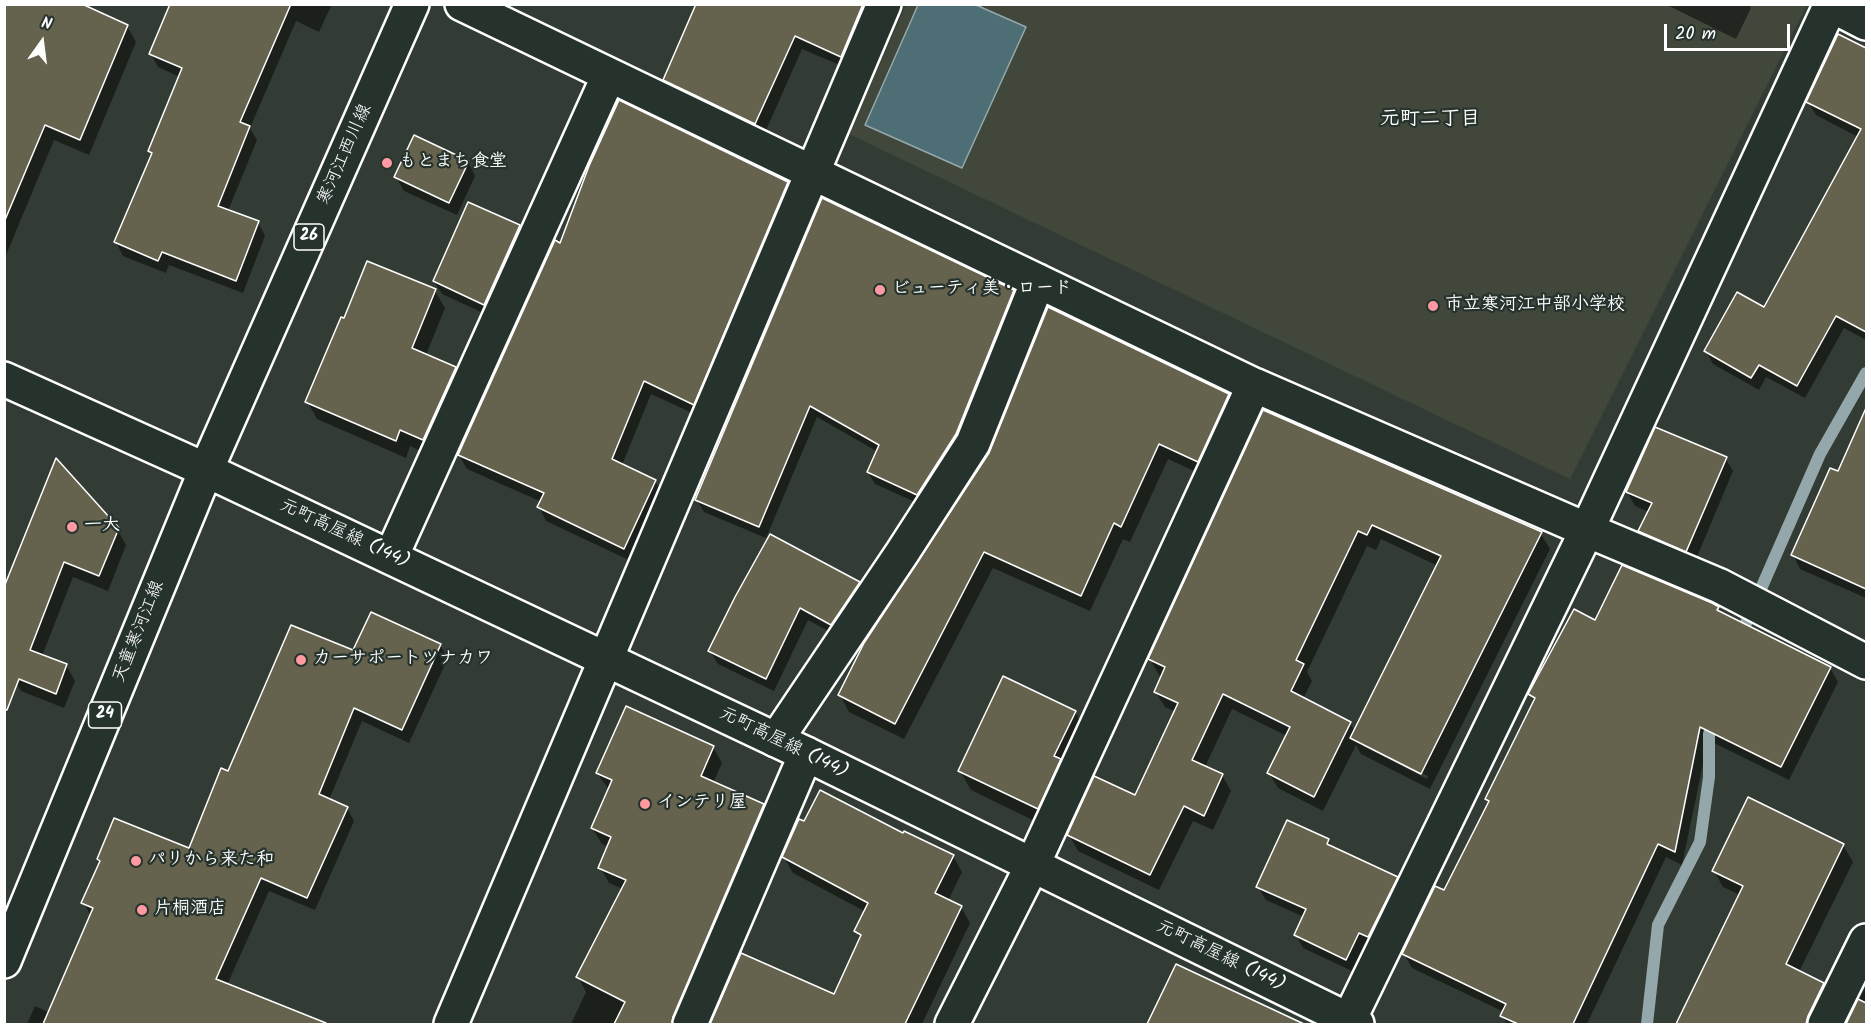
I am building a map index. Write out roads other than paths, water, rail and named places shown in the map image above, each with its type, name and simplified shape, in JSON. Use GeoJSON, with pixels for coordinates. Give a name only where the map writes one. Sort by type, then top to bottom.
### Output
{"type":"FeatureCollection","features":[{"type":"Feature","properties":{"kind":"main road","name":"寒河江西川線"},"geometry":{"type":"LineString","coordinates":[[206,470],[412,4]]}},
{"type":"Feature","properties":{"kind":"main road"},"geometry":{"type":"LineString","coordinates":[[462,4],[1254,385],[1720,586],[1866,662]]}},
{"type":"Feature","properties":{"kind":"main road"},"geometry":{"type":"LineString","coordinates":[[451,1024],[884,4]]}},
{"type":"Feature","properties":{"kind":"main road"},"geometry":{"type":"LineString","coordinates":[[1351,1023],[1587,530],[1831,5],[1866,23]]}},
{"type":"Feature","properties":{"kind":"main road"},"geometry":{"type":"LineString","coordinates":[[391,557],[609,75]]}},
{"type":"Feature","properties":{"kind":"main road"},"geometry":{"type":"LineString","coordinates":[[776,740],[902,553],[972,443],[1038,281]]}},
{"type":"Feature","properties":{"kind":"main road","name":"元町高屋線 (144)"},"geometry":{"type":"LineString","coordinates":[[4,379],[206,470],[806,754],[1351,1023]]}},
{"type":"Feature","properties":{"kind":"main road"},"geometry":{"type":"LineString","coordinates":[[952,1024],[1032,864],[1254,385]]}},
{"type":"Feature","properties":{"kind":"main road","name":"天童寒河江線"},"geometry":{"type":"LineString","coordinates":[[4,961],[206,470]]}},
{"type":"Feature","properties":{"kind":"main road"},"geometry":{"type":"LineString","coordinates":[[690,1024],[806,754]]}},
{"type":"Feature","properties":{"kind":"main road"},"geometry":{"type":"LineString","coordinates":[[1826,1024],[1866,941]]}},
{"type":"Feature","properties":{"kind":"water"},"geometry":{"type":"Polygon","coordinates":[[[918,5],[976,5],[1026,27],[962,168],[865,125],[918,5]]]}},
{"type":"Feature","properties":{"kind":"waterway"},"geometry":{"type":"LineString","coordinates":[[1739,639],[1820,454],[1866,373]]}},
{"type":"Feature","properties":{"kind":"waterway"},"geometry":{"type":"LineString","coordinates":[[1647,1024],[1658,925],[1700,842],[1709,777],[1709,734],[1714,718]]}},
{"type":"Feature","properties":{"kind":"place","name":"もとまち食堂"},"geometry":{"type":"Point","coordinates":[387,163]}},
{"type":"Feature","properties":{"kind":"place","name":"ビューティ美・ロード"},"geometry":{"type":"Point","coordinates":[880,290]}},
{"type":"Feature","properties":{"kind":"place","name":"市立寒河江中部小学校"},"geometry":{"type":"Point","coordinates":[1433,306]}},
{"type":"Feature","properties":{"kind":"place","name":"一大"},"geometry":{"type":"Point","coordinates":[72,527]}},
{"type":"Feature","properties":{"kind":"place","name":"カーサポートツナカワ"},"geometry":{"type":"Point","coordinates":[301,660]}},
{"type":"Feature","properties":{"kind":"place","name":"インテリ屋"},"geometry":{"type":"Point","coordinates":[645,804]}},
{"type":"Feature","properties":{"kind":"place","name":"パリから来た和"},"geometry":{"type":"Point","coordinates":[136,861]}},
{"type":"Feature","properties":{"kind":"place","name":"片桐酒店"},"geometry":{"type":"Point","coordinates":[142,910]}},
{"type":"Feature","properties":{"kind":"district","name":"元町二丁目"},"geometry":{"type":"Point","coordinates":[1430,121]}}]}
